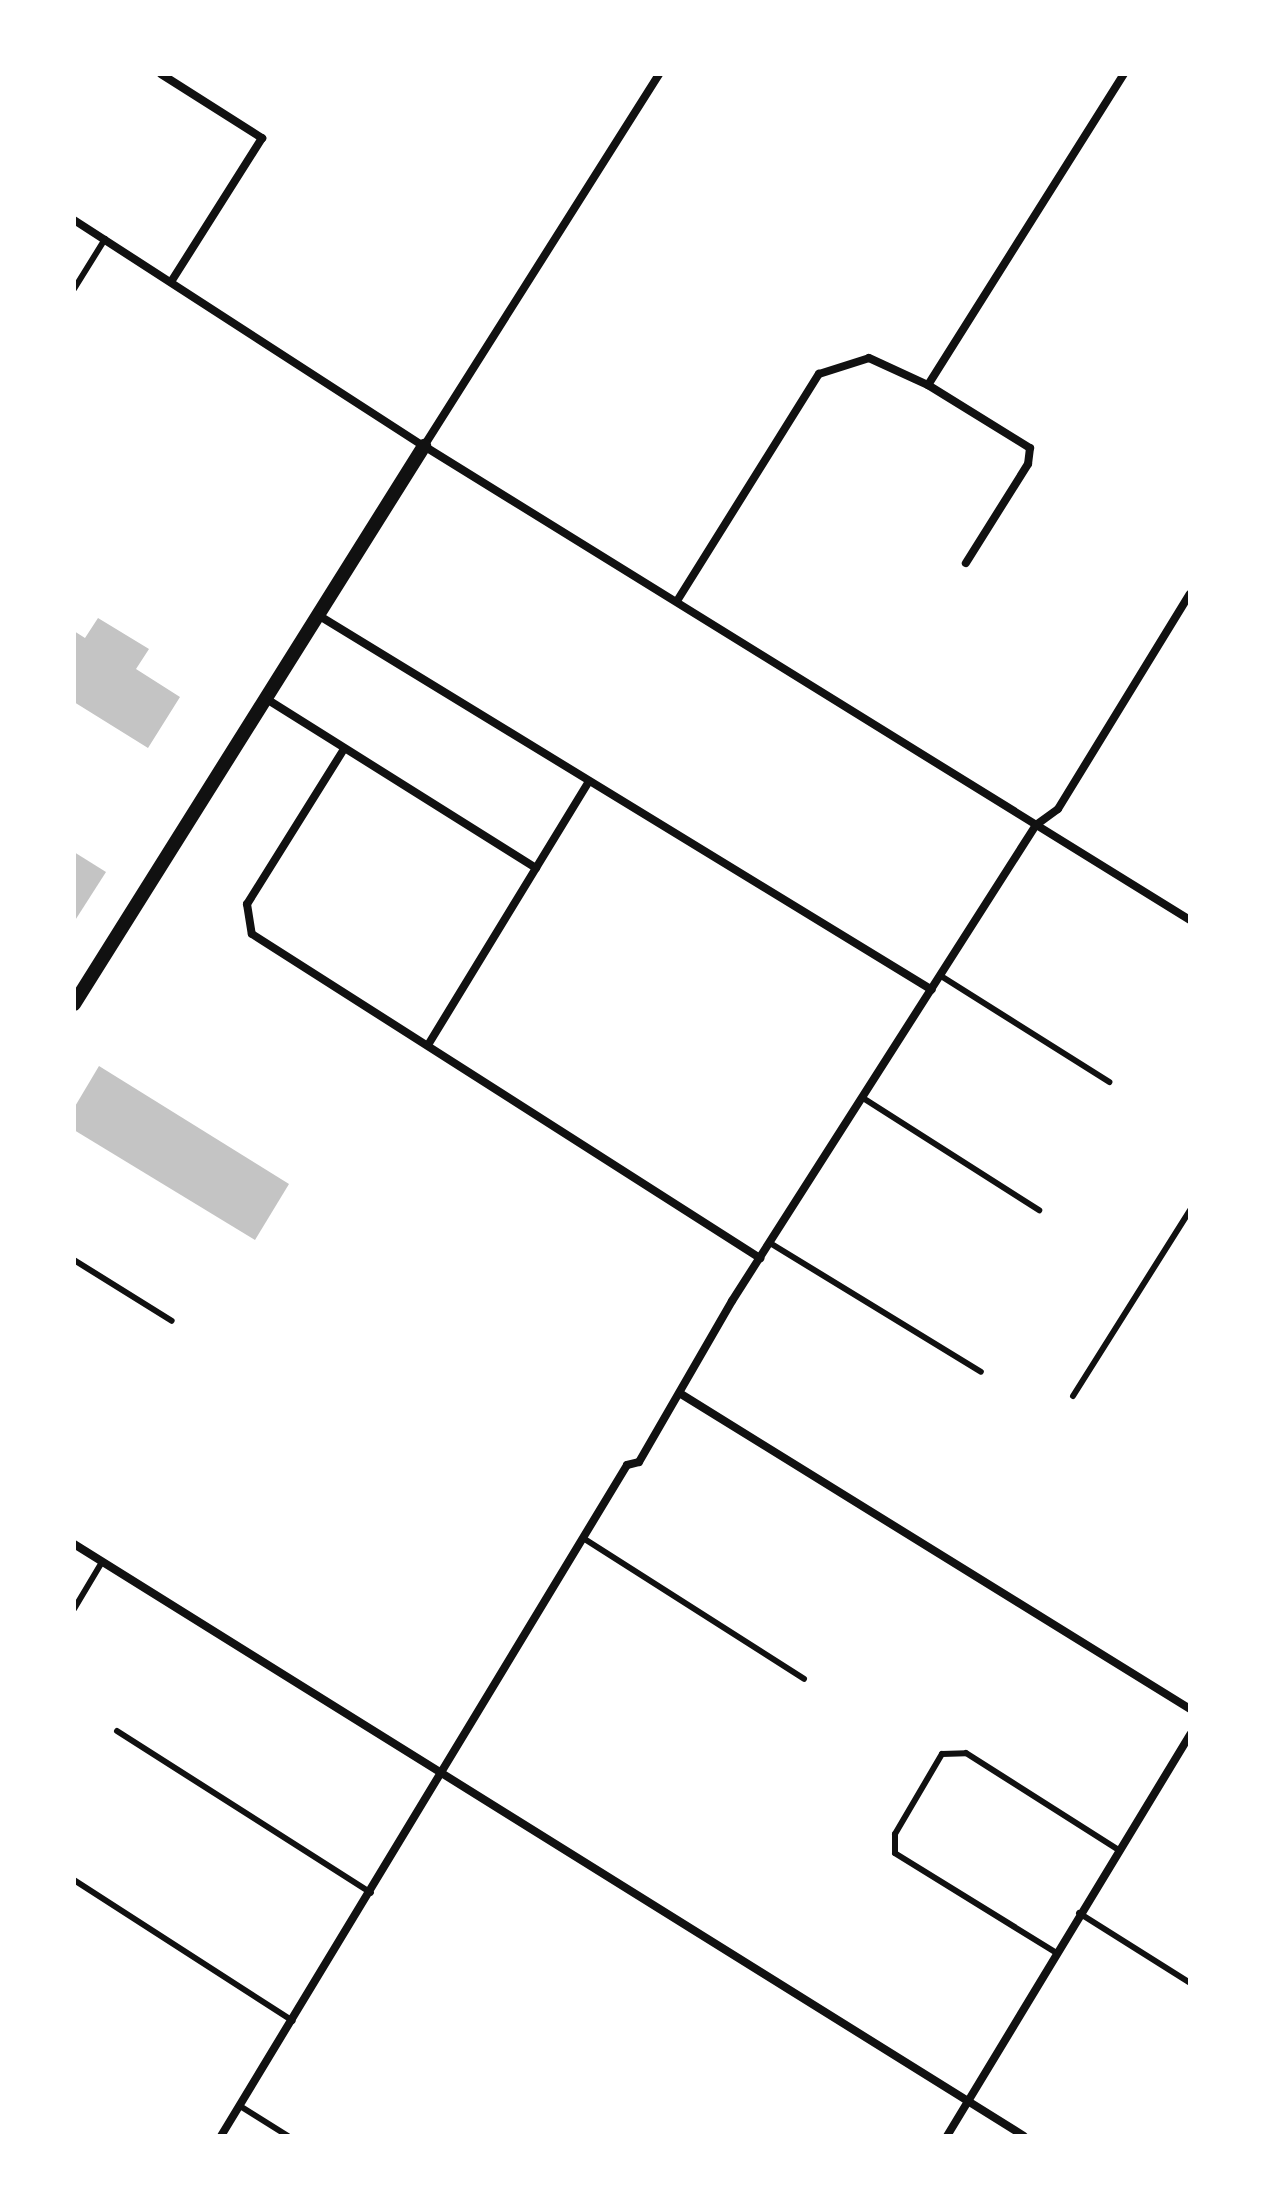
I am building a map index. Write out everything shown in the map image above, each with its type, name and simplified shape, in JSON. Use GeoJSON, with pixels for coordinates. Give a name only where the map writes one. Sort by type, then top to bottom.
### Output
{"type":"FeatureCollection","features":[{"type":"Feature","properties":{"kind":"street"},"geometry":{"type":"LineString","coordinates":[[161,74],[262,138],[171,282]]}},
{"type":"Feature","properties":{"kind":"street"},"geometry":{"type":"LineString","coordinates":[[74,1004],[659,74]]}},
{"type":"Feature","properties":{"kind":"street"},"geometry":{"type":"LineString","coordinates":[[928,385],[1124,74]]}},
{"type":"Feature","properties":{"kind":"street"},"geometry":{"type":"LineString","coordinates":[[74,220],[424,446],[1190,920]]}},
{"type":"Feature","properties":{"kind":"street"},"geometry":{"type":"LineString","coordinates":[[677,601],[819,374],[869,358],[928,385],[1030,448],[1028,464],[966,563]]}},
{"type":"Feature","properties":{"kind":"street"},"geometry":{"type":"LineString","coordinates":[[221,2136],[372,1894],[583,1538],[681,1394],[760,1258],[1036,825],[1058,809],[1190,594]]}},
{"type":"Feature","properties":{"kind":"street"},"geometry":{"type":"LineString","coordinates":[[318,615],[932,990]]}},
{"type":"Feature","properties":{"kind":"street"},"geometry":{"type":"LineString","coordinates":[[264,698],[536,868]]}},
{"type":"Feature","properties":{"kind":"street"},"geometry":{"type":"LineString","coordinates":[[344,749],[247,904],[245,921],[252,934],[760,1258]]}},
{"type":"Feature","properties":{"kind":"street"},"geometry":{"type":"LineString","coordinates":[[428,1045],[589,781]]}},
{"type":"Feature","properties":{"kind":"street"},"geometry":{"type":"LineString","coordinates":[[681,1394],[1190,1709]]}},
{"type":"Feature","properties":{"kind":"street"},"geometry":{"type":"LineString","coordinates":[[74,1544],[1024,2136]]}},
{"type":"Feature","properties":{"kind":"street"},"geometry":{"type":"LineString","coordinates":[[947,2136],[1117,1849],[1190,1734]]}},
{"type":"Feature","properties":{"kind":"lane"},"geometry":{"type":"LineString","coordinates":[[74,289],[105,239]]}},
{"type":"Feature","properties":{"kind":"lane"},"geometry":{"type":"LineString","coordinates":[[941,976],[1109,1082]]}},
{"type":"Feature","properties":{"kind":"lane"},"geometry":{"type":"LineString","coordinates":[[863,1098],[1039,1210]]}},
{"type":"Feature","properties":{"kind":"lane"},"geometry":{"type":"LineString","coordinates":[[1073,1396],[1190,1210]]}},
{"type":"Feature","properties":{"kind":"lane"},"geometry":{"type":"LineString","coordinates":[[770,1243],[981,1372]]}},
{"type":"Feature","properties":{"kind":"lane"},"geometry":{"type":"LineString","coordinates":[[74,1260],[172,1321]]}},
{"type":"Feature","properties":{"kind":"lane"},"geometry":{"type":"LineString","coordinates":[[583,1538],[804,1679]]}},
{"type":"Feature","properties":{"kind":"lane"},"geometry":{"type":"LineString","coordinates":[[74,1609],[102,1562]]}},
{"type":"Feature","properties":{"kind":"lane"},"geometry":{"type":"LineString","coordinates":[[117,1731],[372,1894]]}},
{"type":"Feature","properties":{"kind":"lane"},"geometry":{"type":"LineString","coordinates":[[1055,1952],[895,1853],[895,1834],[942,1754],[966,1753],[1117,1849]]}},
{"type":"Feature","properties":{"kind":"lane"},"geometry":{"type":"LineString","coordinates":[[74,1880],[293,2021]]}},
{"type":"Feature","properties":{"kind":"lane"},"geometry":{"type":"LineString","coordinates":[[1079,1913],[1190,1983]]}},
{"type":"Feature","properties":{"kind":"lane"},"geometry":{"type":"LineString","coordinates":[[240,2106],[288,2136]]}},
{"type":"Feature","properties":{"kind":"building"},"geometry":{"type":"Polygon","coordinates":[[[98,618],[149,649],[136,669],[180,697],[148,748],[74,702],[74,631],[85,638],[98,618]]]}},
{"type":"Feature","properties":{"kind":"building"},"geometry":{"type":"Polygon","coordinates":[[[74,852],[106,872],[74,922],[74,852]]]}},
{"type":"Feature","properties":{"kind":"building"},"geometry":{"type":"Polygon","coordinates":[[[99,1066],[289,1184],[255,1240],[74,1130],[74,1108],[99,1066]]]}}]}
